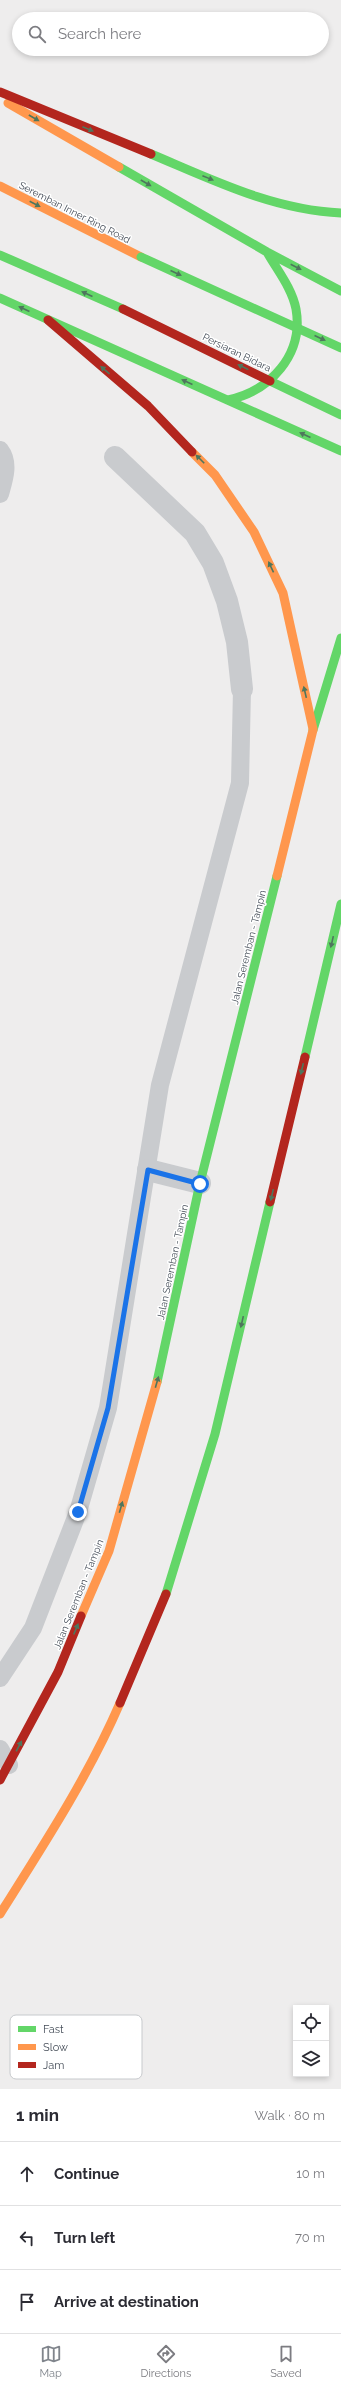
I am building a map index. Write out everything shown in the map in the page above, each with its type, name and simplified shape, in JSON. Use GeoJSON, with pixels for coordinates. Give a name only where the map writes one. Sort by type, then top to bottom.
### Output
{"type":"FeatureCollection","features":[{"type":"Feature","properties":{"kind":"main road"},"geometry":{"type":"LineString","coordinates":[[0,92],[262,200],[314,212],[341,213]]}},
{"type":"Feature","properties":{"kind":"main road"},"geometry":{"type":"LineString","coordinates":[[0,98],[267,252],[341,290]]}},
{"type":"Feature","properties":{"kind":"main road","name":"Seremban Inner Ring Road"},"geometry":{"type":"LineString","coordinates":[[0,186],[141,257],[341,348]]}},
{"type":"Feature","properties":{"kind":"main road"},"geometry":{"type":"LineString","coordinates":[[228,400],[256,392],[281,370],[294,343],[296,310],[290,292],[267,252]]}},
{"type":"Feature","properties":{"kind":"main road","name":"Persiaran Bidara"},"geometry":{"type":"LineString","coordinates":[[0,255],[123,309],[341,415]]}},
{"type":"Feature","properties":{"kind":"main road"},"geometry":{"type":"LineString","coordinates":[[0,298],[341,451]]}},
{"type":"Feature","properties":{"kind":"main road"},"geometry":{"type":"LineString","coordinates":[[48,320],[148,406],[215,475],[254,532],[283,593],[313,730]]}},
{"type":"Feature","properties":{"kind":"main road","name":"Jalan Seremban - Tampin"},"geometry":{"type":"LineString","coordinates":[[4,1772],[58,1672],[109,1551],[160,1372],[200,1184],[313,730],[341,638]]}},
{"type":"Feature","properties":{"kind":"main road"},"geometry":{"type":"LineString","coordinates":[[0,1914],[47,1840],[108,1731],[161,1610],[215,1434],[341,904]]}},
{"type":"Feature","properties":{"kind":"street"},"geometry":{"type":"LineString","coordinates":[[115,457],[195,533],[213,563],[227,601],[237,642],[242,689]]}},
{"type":"Feature","properties":{"kind":"street"},"geometry":{"type":"LineString","coordinates":[[148,1170],[200,1184]]}},
{"type":"Feature","properties":{"kind":"lane"},"geometry":{"type":"LineString","coordinates":[[0,450],[6,461],[6,471],[0,494]]}},
{"type":"Feature","properties":{"kind":"lane"},"geometry":{"type":"LineString","coordinates":[[0,1678],[33,1628],[78,1512],[108,1408],[148,1170],[160,1085],[240,783],[242,689]]}},
{"type":"Feature","properties":{"kind":"lane"},"geometry":{"type":"LineString","coordinates":[[0,1749],[4,1772]]}},
{"type":"Feature","properties":{"kind":"traffic: fast"},"geometry":{"type":"LineString","coordinates":[[151,154],[220,183],[267,200],[316,211],[341,213]]}},
{"type":"Feature","properties":{"kind":"traffic: fast"},"geometry":{"type":"LineString","coordinates":[[119,167],[267,252],[341,291]]}},
{"type":"Feature","properties":{"kind":"traffic: fast"},"geometry":{"type":"LineString","coordinates":[[228,400],[243,395],[270,379],[281,368],[289,356],[295,341],[297,326],[294,301],[288,286],[267,252]]}},
{"type":"Feature","properties":{"kind":"traffic: fast"},"geometry":{"type":"LineString","coordinates":[[0,255],[123,309]]}},
{"type":"Feature","properties":{"kind":"traffic: fast"},"geometry":{"type":"LineString","coordinates":[[141,257],[341,348]]}},
{"type":"Feature","properties":{"kind":"traffic: fast"},"geometry":{"type":"LineString","coordinates":[[0,298],[341,451]]}},
{"type":"Feature","properties":{"kind":"traffic: fast"},"geometry":{"type":"LineString","coordinates":[[270,381],[341,415]]}},
{"type":"Feature","properties":{"kind":"traffic: fast"},"geometry":{"type":"LineString","coordinates":[[313,730],[341,638]]}},
{"type":"Feature","properties":{"kind":"traffic: fast"},"geometry":{"type":"LineString","coordinates":[[157,1382],[200,1183],[277,876]]}},
{"type":"Feature","properties":{"kind":"traffic: fast"},"geometry":{"type":"LineString","coordinates":[[305,1057],[341,904]]}},
{"type":"Feature","properties":{"kind":"traffic: fast"},"geometry":{"type":"LineString","coordinates":[[166,1594],[215,1434],[270,1202]]}},
{"type":"Feature","properties":{"kind":"traffic: slow"},"geometry":{"type":"LineString","coordinates":[[8,103],[119,167]]}},
{"type":"Feature","properties":{"kind":"traffic: slow"},"geometry":{"type":"LineString","coordinates":[[0,186],[141,257]]}},
{"type":"Feature","properties":{"kind":"traffic: slow"},"geometry":{"type":"LineString","coordinates":[[192,452],[215,475],[254,532],[283,593],[313,729]]}},
{"type":"Feature","properties":{"kind":"traffic: slow"},"geometry":{"type":"LineString","coordinates":[[277,876],[313,730]]}},
{"type":"Feature","properties":{"kind":"traffic: slow"},"geometry":{"type":"LineString","coordinates":[[81,1616],[109,1551],[157,1382]]}},
{"type":"Feature","properties":{"kind":"traffic: slow"},"geometry":{"type":"LineString","coordinates":[[0,1914],[48,1837],[94,1758],[120,1703]]}},
{"type":"Feature","properties":{"kind":"traffic: jam"},"geometry":{"type":"LineString","coordinates":[[0,92],[151,154]]}},
{"type":"Feature","properties":{"kind":"traffic: jam"},"geometry":{"type":"LineString","coordinates":[[123,309],[270,381]]}},
{"type":"Feature","properties":{"kind":"traffic: jam"},"geometry":{"type":"LineString","coordinates":[[48,320],[148,406],[192,452]]}},
{"type":"Feature","properties":{"kind":"traffic: jam"},"geometry":{"type":"LineString","coordinates":[[270,1202],[305,1057]]}},
{"type":"Feature","properties":{"kind":"traffic: jam"},"geometry":{"type":"LineString","coordinates":[[120,1703],[166,1594]]}},
{"type":"Feature","properties":{"kind":"traffic: jam"},"geometry":{"type":"LineString","coordinates":[[0,1780],[58,1672],[81,1616]]}},
{"type":"Feature","properties":{"kind":"route"},"geometry":{"type":"LineString","coordinates":[[78,1512],[108,1408],[148,1170],[200,1184]]}}]}
